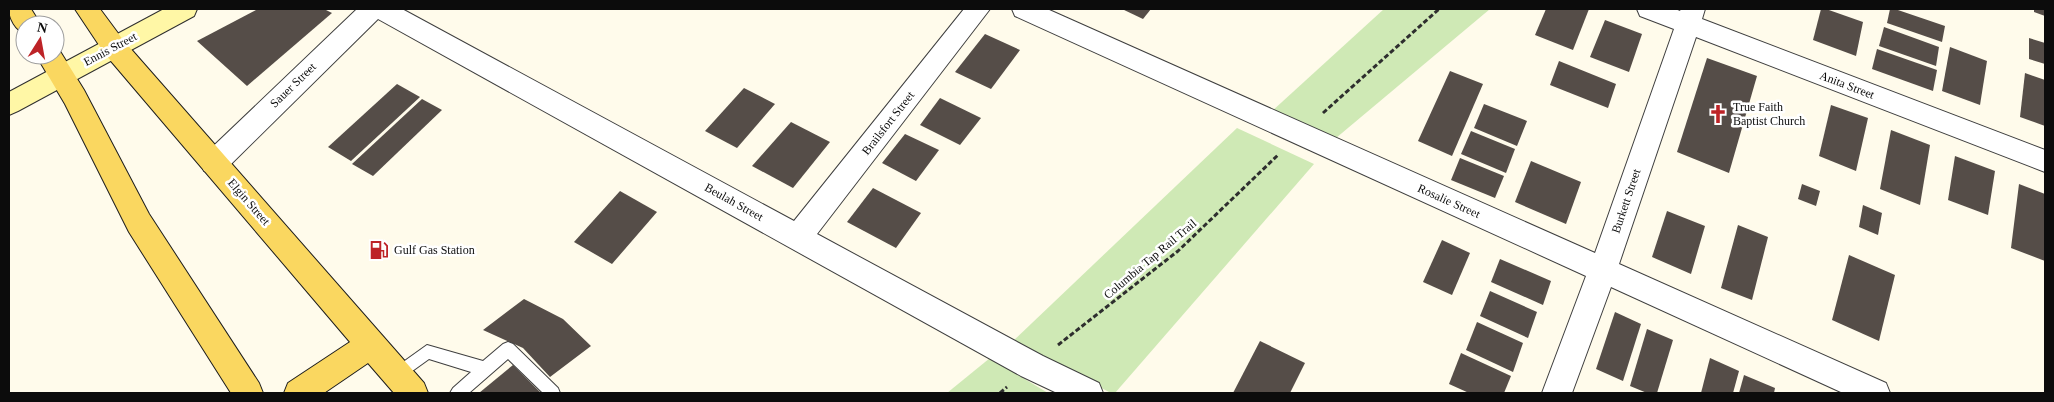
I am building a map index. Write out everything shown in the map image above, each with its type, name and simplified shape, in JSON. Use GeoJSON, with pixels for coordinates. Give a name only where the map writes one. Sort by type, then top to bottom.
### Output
{"type":"FeatureCollection","features":[{"type":"Feature","properties":{"kind":"main road","name":"Elgin Street"},"geometry":{"type":"LineString","coordinates":[[87,9],[114,47],[405,384]]}},
{"type":"Feature","properties":{"kind":"main road"},"geometry":{"type":"LineString","coordinates":[[56,65],[139,223],[248,393]]}},
{"type":"Feature","properties":{"kind":"main road"},"geometry":{"type":"LineString","coordinates":[[300,393],[370,344]]}},
{"type":"Feature","properties":{"kind":"street","name":"Ennis Street"},"geometry":{"type":"LineString","coordinates":[[65,62],[114,47],[185,9]]}},
{"type":"Feature","properties":{"kind":"street","name":"Sauer Street"},"geometry":{"type":"LineString","coordinates":[[214,162],[372,9]]}},
{"type":"Feature","properties":{"kind":"street","name":"Beulah Street"},"geometry":{"type":"LineString","coordinates":[[380,9],[1032,366],[1088,393]]}},
{"type":"Feature","properties":{"kind":"street","name":"Brailsfort Street"},"geometry":{"type":"LineString","coordinates":[[798,237],[978,9]]}},
{"type":"Feature","properties":{"kind":"street","name":"Rosalie Street"},"geometry":{"type":"LineString","coordinates":[[1024,9],[1874,393]]}},
{"type":"Feature","properties":{"kind":"street","name":"Anita Street"},"geometry":{"type":"LineString","coordinates":[[1649,9],[1690,16],[2045,161]]}},
{"type":"Feature","properties":{"kind":"street","name":"Burkett Street"},"geometry":{"type":"LineString","coordinates":[[1557,393],[1602,270],[1690,16]]}},
{"type":"Feature","properties":{"kind":"street","name":"Ennis Street"},"geometry":{"type":"LineString","coordinates":[[9,104],[56,65]]}},
{"type":"Feature","properties":{"kind":"lane"},"geometry":{"type":"LineString","coordinates":[[458,393],[508,349],[553,393]]}},
{"type":"Feature","properties":{"kind":"lane"},"geometry":{"type":"LineString","coordinates":[[405,384],[427,352],[485,369]]}},
{"type":"Feature","properties":{"kind":"path"},"geometry":{"type":"LineString","coordinates":[[1317,118],[1438,9]]}},
{"type":"Feature","properties":{"kind":"path","name":"Columbia Tap Rail Trail"},"geometry":{"type":"LineString","coordinates":[[1054,348],[1178,251],[1282,152]]}},
{"type":"Feature","properties":{"kind":"green space"},"geometry":{"type":"Polygon","coordinates":[[[1384,9],[1490,9],[1336,138],[1271,112],[1384,9]]]}},
{"type":"Feature","properties":{"kind":"green space"},"geometry":{"type":"Polygon","coordinates":[[[1237,128],[1314,164],[1115,393],[1111,393],[1012,342],[1237,128]]]}},
{"type":"Feature","properties":{"kind":"green space"},"geometry":{"type":"Polygon","coordinates":[[[990,358],[1048,393],[947,393],[990,358]]]}},
{"type":"Feature","properties":{"kind":"building"},"geometry":{"type":"Polygon","coordinates":[[[258,9],[324,9],[332,13],[247,86],[197,41],[258,9]]]}},
{"type":"Feature","properties":{"kind":"building"},"geometry":{"type":"Polygon","coordinates":[[[1122,9],[1151,9],[1143,19],[1122,9]]]}},
{"type":"Feature","properties":{"kind":"building"},"geometry":{"type":"Polygon","coordinates":[[[1546,9],[1589,9],[1573,50],[1535,35],[1546,9]]]}},
{"type":"Feature","properties":{"kind":"building"},"geometry":{"type":"Polygon","coordinates":[[[1821,9],[1863,22],[1856,56],[1813,40],[1821,9]]]}},
{"type":"Feature","properties":{"kind":"building"},"geometry":{"type":"Polygon","coordinates":[[[1890,9],[1945,26],[1942,42],[1887,23],[1890,9]]]}},
{"type":"Feature","properties":{"kind":"building"},"geometry":{"type":"Polygon","coordinates":[[[2034,9],[2045,9],[2045,16],[2034,12],[2034,9]]]}},
{"type":"Feature","properties":{"kind":"building"},"geometry":{"type":"Polygon","coordinates":[[[1605,20],[1642,34],[1629,72],[1590,57],[1605,20]]]}},
{"type":"Feature","properties":{"kind":"building"},"geometry":{"type":"Polygon","coordinates":[[[1884,27],[1939,47],[1936,66],[1879,46],[1884,27]]]}},
{"type":"Feature","properties":{"kind":"building"},"geometry":{"type":"Polygon","coordinates":[[[985,34],[1020,50],[991,89],[955,72],[985,34]]]}},
{"type":"Feature","properties":{"kind":"building"},"geometry":{"type":"Polygon","coordinates":[[[2029,38],[2045,43],[2045,64],[2029,59],[2029,38]]]}},
{"type":"Feature","properties":{"kind":"building"},"geometry":{"type":"Polygon","coordinates":[[[1950,47],[1987,61],[1980,105],[1942,91],[1950,47]]]}},
{"type":"Feature","properties":{"kind":"building"},"geometry":{"type":"Polygon","coordinates":[[[1877,49],[1937,70],[1933,91],[1872,69],[1877,49]]]}},
{"type":"Feature","properties":{"kind":"building","name":"True Faith Baptist Church"},"geometry":{"type":"Polygon","coordinates":[[[1707,58],[1757,76],[1729,173],[1677,152],[1707,58]]]}},
{"type":"Feature","properties":{"kind":"building"},"geometry":{"type":"Polygon","coordinates":[[[1559,61],[1616,84],[1608,108],[1550,85],[1559,61]]]}},
{"type":"Feature","properties":{"kind":"building"},"geometry":{"type":"Polygon","coordinates":[[[1450,71],[1483,84],[1452,156],[1418,141],[1450,71]]]}},
{"type":"Feature","properties":{"kind":"building"},"geometry":{"type":"Polygon","coordinates":[[[2025,73],[2045,80],[2045,126],[2020,117],[2025,73]]]}},
{"type":"Feature","properties":{"kind":"building"},"geometry":{"type":"Polygon","coordinates":[[[397,84],[420,97],[351,161],[328,147],[397,84]]]}},
{"type":"Feature","properties":{"kind":"building"},"geometry":{"type":"Polygon","coordinates":[[[744,88],[775,104],[737,148],[705,131],[744,88]]]}},
{"type":"Feature","properties":{"kind":"building"},"geometry":{"type":"Polygon","coordinates":[[[940,98],[981,118],[960,145],[920,125],[940,98]]]}},
{"type":"Feature","properties":{"kind":"building"},"geometry":{"type":"Polygon","coordinates":[[[422,99],[442,110],[373,176],[352,164],[422,99]]]}},
{"type":"Feature","properties":{"kind":"building"},"geometry":{"type":"Polygon","coordinates":[[[1484,104],[1527,121],[1517,146],[1474,128],[1484,104]]]}},
{"type":"Feature","properties":{"kind":"building"},"geometry":{"type":"Polygon","coordinates":[[[1831,105],[1868,118],[1856,171],[1819,156],[1831,105]]]}},
{"type":"Feature","properties":{"kind":"building"},"geometry":{"type":"Polygon","coordinates":[[[791,122],[830,142],[793,188],[752,166],[791,122]]]}},
{"type":"Feature","properties":{"kind":"building"},"geometry":{"type":"Polygon","coordinates":[[[1891,130],[1930,145],[1920,205],[1880,189],[1891,130]]]}},
{"type":"Feature","properties":{"kind":"building"},"geometry":{"type":"Polygon","coordinates":[[[1471,131],[1515,149],[1506,173],[1461,154],[1471,131]]]}},
{"type":"Feature","properties":{"kind":"building"},"geometry":{"type":"Polygon","coordinates":[[[905,134],[939,150],[916,181],[882,163],[905,134]]]}},
{"type":"Feature","properties":{"kind":"building"},"geometry":{"type":"Polygon","coordinates":[[[1955,156],[1995,171],[1988,215],[1948,200],[1955,156]]]}},
{"type":"Feature","properties":{"kind":"building"},"geometry":{"type":"Polygon","coordinates":[[[1460,158],[1504,176],[1495,198],[1451,180],[1460,158]]]}},
{"type":"Feature","properties":{"kind":"building"},"geometry":{"type":"Polygon","coordinates":[[[1531,161],[1581,182],[1566,224],[1515,202],[1531,161]]]}},
{"type":"Feature","properties":{"kind":"building"},"geometry":{"type":"Polygon","coordinates":[[[1802,184],[1820,191],[1816,206],[1798,199],[1802,184]]]}},
{"type":"Feature","properties":{"kind":"building"},"geometry":{"type":"Polygon","coordinates":[[[2019,184],[2045,194],[2045,261],[2011,248],[2019,184]]]}},
{"type":"Feature","properties":{"kind":"building"},"geometry":{"type":"Polygon","coordinates":[[[873,188],[921,213],[896,248],[847,222],[873,188]]]}},
{"type":"Feature","properties":{"kind":"building"},"geometry":{"type":"Polygon","coordinates":[[[620,191],[657,212],[612,264],[574,242],[620,191]]]}},
{"type":"Feature","properties":{"kind":"building"},"geometry":{"type":"Polygon","coordinates":[[[1863,205],[1882,213],[1878,235],[1859,227],[1863,205]]]}},
{"type":"Feature","properties":{"kind":"building"},"geometry":{"type":"Polygon","coordinates":[[[1667,211],[1705,226],[1691,274],[1652,257],[1667,211]]]}},
{"type":"Feature","properties":{"kind":"building"},"geometry":{"type":"Polygon","coordinates":[[[1738,225],[1768,237],[1752,300],[1721,288],[1738,225]]]}},
{"type":"Feature","properties":{"kind":"building"},"geometry":{"type":"Polygon","coordinates":[[[1442,240],[1470,253],[1452,295],[1423,282],[1442,240]]]}},
{"type":"Feature","properties":{"kind":"building"},"geometry":{"type":"Polygon","coordinates":[[[1849,255],[1895,275],[1879,341],[1832,320],[1849,255]]]}},
{"type":"Feature","properties":{"kind":"building"},"geometry":{"type":"Polygon","coordinates":[[[1500,259],[1551,281],[1543,305],[1491,282],[1500,259]]]}},
{"type":"Feature","properties":{"kind":"building"},"geometry":{"type":"Polygon","coordinates":[[[1490,291],[1537,312],[1528,338],[1480,316],[1490,291]]]}},
{"type":"Feature","properties":{"kind":"building"},"geometry":{"type":"Polygon","coordinates":[[[524,299],[563,319],[591,346],[550,377],[523,348],[483,330],[524,299]]]}},
{"type":"Feature","properties":{"kind":"building"},"geometry":{"type":"Polygon","coordinates":[[[1615,312],[1641,324],[1623,381],[1596,369],[1615,312]]]}},
{"type":"Feature","properties":{"kind":"building"},"geometry":{"type":"Polygon","coordinates":[[[1477,322],[1523,343],[1513,372],[1466,350],[1477,322]]]}},
{"type":"Feature","properties":{"kind":"building"},"geometry":{"type":"Polygon","coordinates":[[[1647,329],[1673,340],[1657,393],[1647,393],[1630,386],[1647,329]]]}},
{"type":"Feature","properties":{"kind":"building"},"geometry":{"type":"Polygon","coordinates":[[[1260,341],[1305,363],[1290,393],[1233,393],[1260,341]]]}},
{"type":"Feature","properties":{"kind":"building"},"geometry":{"type":"Polygon","coordinates":[[[1461,353],[1511,376],[1504,393],[1469,393],[1449,384],[1461,353]]]}},
{"type":"Feature","properties":{"kind":"building"},"geometry":{"type":"Polygon","coordinates":[[[1710,358],[1739,371],[1733,393],[1701,393],[1710,358]]]}},
{"type":"Feature","properties":{"kind":"building"},"geometry":{"type":"Polygon","coordinates":[[[513,365],[541,393],[479,393],[513,365]]]}},
{"type":"Feature","properties":{"kind":"building"},"geometry":{"type":"Polygon","coordinates":[[[1744,375],[1775,388],[1774,393],[1739,393],[1744,375]]]}},
{"type":"Feature","properties":{"kind":"place","name":"True Faith Baptist Church"},"geometry":{"type":"Point","coordinates":[1718,114]}},
{"type":"Feature","properties":{"kind":"place","name":"Gulf Gas Station"},"geometry":{"type":"Point","coordinates":[379,250]}}]}
